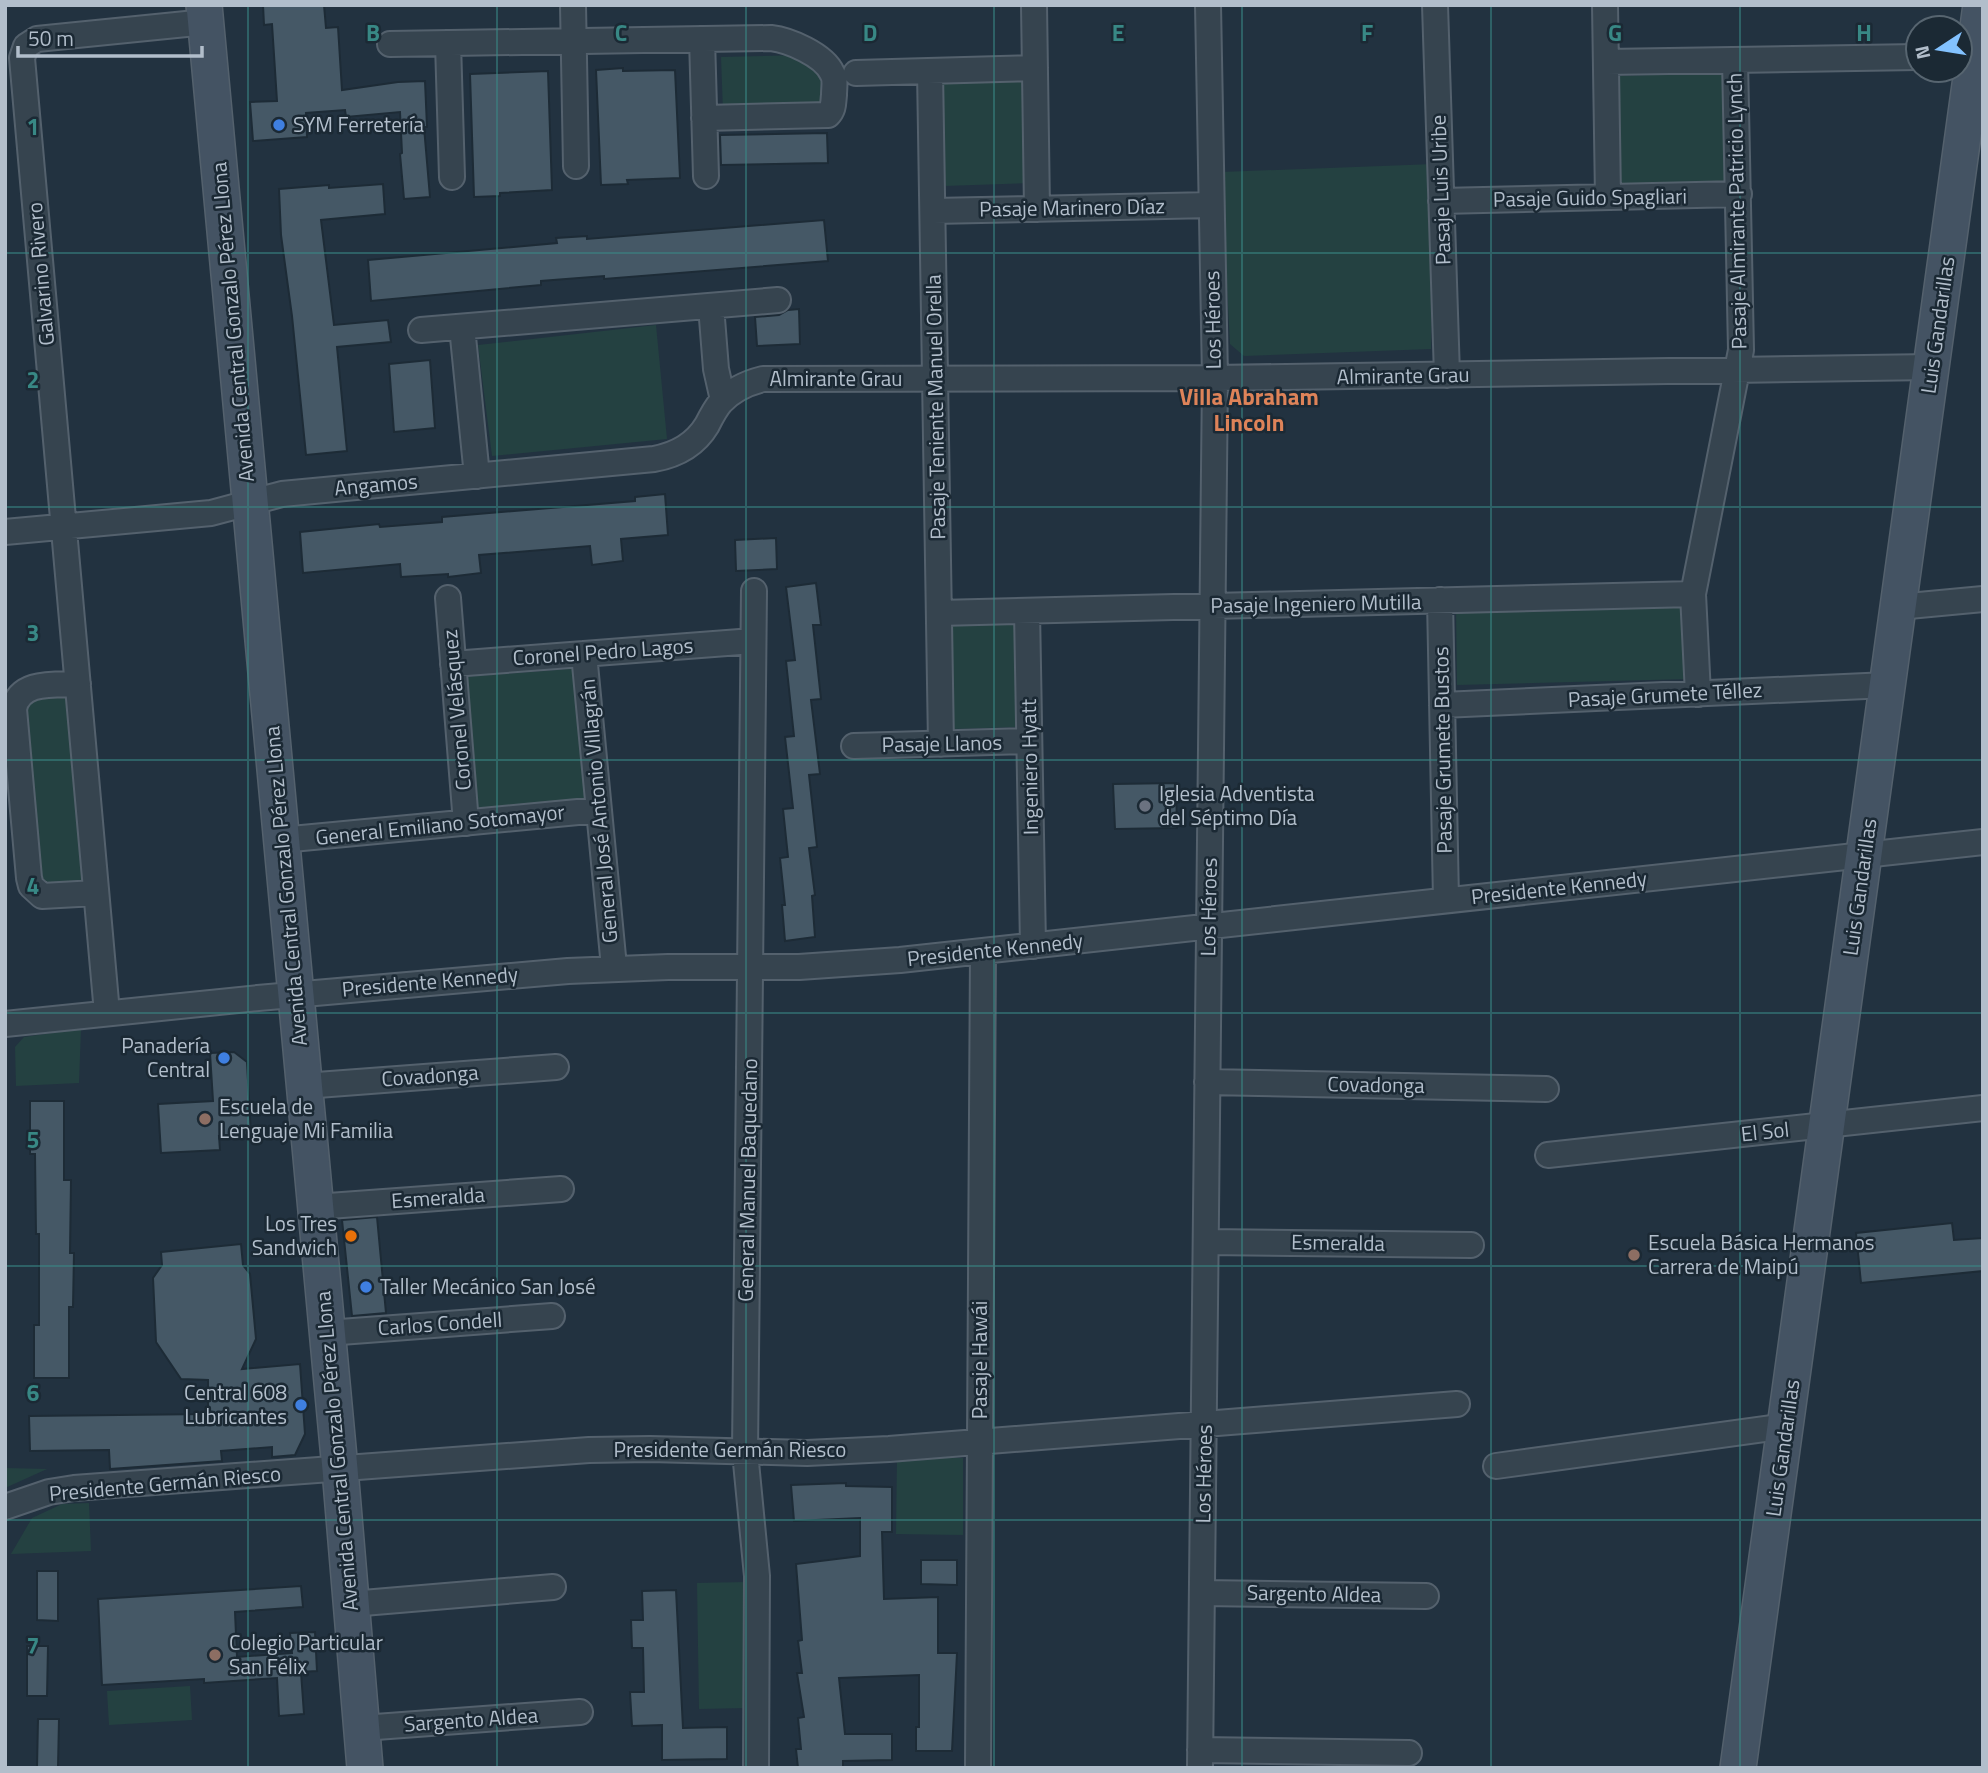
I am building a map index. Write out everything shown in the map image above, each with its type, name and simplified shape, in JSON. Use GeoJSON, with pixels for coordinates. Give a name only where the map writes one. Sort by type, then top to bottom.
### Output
{"type":"FeatureCollection","features":[{"type":"Feature","properties":{"kind":"street"},"geometry":{"type":"LineString","coordinates":[[573,5],[576,166]]}},
{"type":"Feature","properties":{"kind":"street"},"geometry":{"type":"LineString","coordinates":[[1034,5],[1038,209]]}},
{"type":"Feature","properties":{"kind":"street","name":"Los Héroes"},"geometry":{"type":"LineString","coordinates":[[1200,1759],[1214,378],[1208,5]]}},
{"type":"Feature","properties":{"kind":"street","name":"Pasaje Luis Uribe"},"geometry":{"type":"LineString","coordinates":[[1436,5],[1447,375]]}},
{"type":"Feature","properties":{"kind":"street"},"geometry":{"type":"LineString","coordinates":[[1605,5],[1608,197]]}},
{"type":"Feature","properties":{"kind":"street","name":"Luis Gandarillas"},"geometry":{"type":"LineString","coordinates":[[1974,30],[1981,5]]}},
{"type":"Feature","properties":{"kind":"street","name":"Avenida Central Gonzalo Pérez Llona"},"geometry":{"type":"LineString","coordinates":[[205,13],[340,1469],[365,1768]]}},
{"type":"Feature","properties":{"kind":"street","name":"Galvarino Rivero"},"geometry":{"type":"LineString","coordinates":[[107,1013],[22,64],[23,51],[37,39],[205,13]]}},
{"type":"Feature","properties":{"kind":"street"},"geometry":{"type":"LineString","coordinates":[[390,44],[771,38],[787,40],[801,47],[829,67],[834,78],[833,110],[824,116],[704,118]]}},
{"type":"Feature","properties":{"kind":"street"},"geometry":{"type":"LineString","coordinates":[[702,39],[706,176]]}},
{"type":"Feature","properties":{"kind":"street"},"geometry":{"type":"LineString","coordinates":[[447,43],[452,177]]}},
{"type":"Feature","properties":{"kind":"street"},"geometry":{"type":"LineString","coordinates":[[1606,62],[1904,57]]}},
{"type":"Feature","properties":{"kind":"street","name":"Pasaje Almirante Patricio Lynch"},"geometry":{"type":"LineString","coordinates":[[1698,694],[1693,593],[1738,370],[1742,328],[1735,60]]}},
{"type":"Feature","properties":{"kind":"street"},"geometry":{"type":"LineString","coordinates":[[856,73],[1035,68]]}},
{"type":"Feature","properties":{"kind":"street","name":"Pasaje Teniente Manuel Orella"},"geometry":{"type":"LineString","coordinates":[[930,71],[941,744]]}},
{"type":"Feature","properties":{"kind":"street","name":"Luis Gandarillas"},"geometry":{"type":"LineString","coordinates":[[1738,1768],[1932,367],[1964,84]]}},
{"type":"Feature","properties":{"kind":"street","name":"Pasaje Guido Spagliari"},"geometry":{"type":"LineString","coordinates":[[1441,201],[1738,194]]}},
{"type":"Feature","properties":{"kind":"street","name":"Pasaje Marinero Díaz"},"geometry":{"type":"LineString","coordinates":[[933,211],[1211,205]]}},
{"type":"Feature","properties":{"kind":"street"},"geometry":{"type":"LineString","coordinates":[[421,330],[778,300]]}},
{"type":"Feature","properties":{"kind":"street"},"geometry":{"type":"LineString","coordinates":[[710,306],[717,376],[723,400]]}},
{"type":"Feature","properties":{"kind":"street"},"geometry":{"type":"LineString","coordinates":[[462,327],[477,476]]}},
{"type":"Feature","properties":{"kind":"street","name":"Almirante Grau"},"geometry":{"type":"LineString","coordinates":[[723,400],[748,383],[763,379],[1214,378],[1932,367]]}},
{"type":"Feature","properties":{"kind":"street","name":"Angamos"},"geometry":{"type":"LineString","coordinates":[[5,532],[211,513],[282,494],[667,457],[680,451],[699,435],[723,400]]}},
{"type":"Feature","properties":{"kind":"street","name":"General Manuel Baquedano"},"geometry":{"type":"LineString","coordinates":[[754,591],[745,1452],[757,1576],[756,1768]]}},
{"type":"Feature","properties":{"kind":"street","name":"Pasaje Ingeniero Mutilla"},"geometry":{"type":"LineString","coordinates":[[939,613],[1693,593]]}},
{"type":"Feature","properties":{"kind":"street","name":"Coronel Velásquez"},"geometry":{"type":"LineString","coordinates":[[448,598],[466,823]]}},
{"type":"Feature","properties":{"kind":"street"},"geometry":{"type":"LineString","coordinates":[[1898,607],[1983,599]]}},
{"type":"Feature","properties":{"kind":"street","name":"Pasaje Grumete Bustos"},"geometry":{"type":"LineString","coordinates":[[1440,600],[1446,900]]}},
{"type":"Feature","properties":{"kind":"street","name":"Ingeniero Hyatt"},"geometry":{"type":"LineString","coordinates":[[1027,611],[1033,934]]}},
{"type":"Feature","properties":{"kind":"street","name":"Coronel Pedro Lagos"},"geometry":{"type":"LineString","coordinates":[[453,664],[753,641]]}},
{"type":"Feature","properties":{"kind":"street","name":"General José Antonio Villagrán"},"geometry":{"type":"LineString","coordinates":[[584,654],[614,967]]}},
{"type":"Feature","properties":{"kind":"street"},"geometry":{"type":"LineString","coordinates":[[78,684],[29,688],[20,694],[14,709],[31,886],[42,896],[96,893]]}},
{"type":"Feature","properties":{"kind":"street","name":"Pasaje Grumete Téllez"},"geometry":{"type":"LineString","coordinates":[[1442,705],[1888,685]]}},
{"type":"Feature","properties":{"kind":"street","name":"Pasaje Llanos"},"geometry":{"type":"LineString","coordinates":[[854,746],[1029,741]]}},
{"type":"Feature","properties":{"kind":"street","name":"General Emiliano Sotomayor"},"geometry":{"type":"LineString","coordinates":[[281,840],[599,810]]}},
{"type":"Feature","properties":{"kind":"street","name":"Presidente Kennedy"},"geometry":{"type":"LineString","coordinates":[[5,1024],[614,967],[750,968],[843,965],[983,952],[1033,934],[1208,926],[1983,842]]}},
{"type":"Feature","properties":{"kind":"street","name":"Pasaje Hawái"},"geometry":{"type":"LineString","coordinates":[[978,1768],[983,952]]}},
{"type":"Feature","properties":{"kind":"street","name":"Covadonga"},"geometry":{"type":"LineString","coordinates":[[304,1086],[556,1066]]}},
{"type":"Feature","properties":{"kind":"street","name":"Covadonga"},"geometry":{"type":"LineString","coordinates":[[1207,1082],[1546,1089]]}},
{"type":"Feature","properties":{"kind":"street","name":"El Sol"},"geometry":{"type":"LineString","coordinates":[[1548,1155],[1983,1108]]}},
{"type":"Feature","properties":{"kind":"street","name":"Esmeralda"},"geometry":{"type":"LineString","coordinates":[[315,1207],[561,1189]]}},
{"type":"Feature","properties":{"kind":"street","name":"Esmeralda"},"geometry":{"type":"LineString","coordinates":[[1206,1242],[1471,1245]]}},
{"type":"Feature","properties":{"kind":"street","name":"Carlos Condell"},"geometry":{"type":"LineString","coordinates":[[327,1333],[552,1316]]}},
{"type":"Feature","properties":{"kind":"street","name":"Presidente Germán Riesco"},"geometry":{"type":"LineString","coordinates":[[5,1507],[49,1492],[74,1488],[589,1450],[807,1453],[1457,1404]]}},
{"type":"Feature","properties":{"kind":"street"},"geometry":{"type":"LineString","coordinates":[[1496,1466],[1786,1426]]}},
{"type":"Feature","properties":{"kind":"street"},"geometry":{"type":"LineString","coordinates":[[351,1604],[552,1587]]}},
{"type":"Feature","properties":{"kind":"street","name":"Sargento Aldea"},"geometry":{"type":"LineString","coordinates":[[1202,1593],[1426,1595]]}},
{"type":"Feature","properties":{"kind":"street","name":"Sargento Aldea"},"geometry":{"type":"LineString","coordinates":[[362,1728],[580,1712]]}},
{"type":"Feature","properties":{"kind":"street"},"geometry":{"type":"LineString","coordinates":[[1200,1759],[1409,1753]]}},
{"type":"Feature","properties":{"kind":"green space"},"geometry":{"type":"Polygon","coordinates":[[[801,55],[827,77],[827,109],[723,112],[721,57],[801,55]]]}},
{"type":"Feature","properties":{"kind":"green space"},"geometry":{"type":"Polygon","coordinates":[[[1725,73],[1728,188],[1619,190],[1616,76],[1725,73]]]}},
{"type":"Feature","properties":{"kind":"green space"},"geometry":{"type":"Polygon","coordinates":[[[1026,79],[1030,183],[944,186],[939,82],[1026,79]]]}},
{"type":"Feature","properties":{"kind":"green space"},"geometry":{"type":"Polygon","coordinates":[[[1434,164],[1431,349],[1244,356],[1230,344],[1221,172],[1434,164]]]}},
{"type":"Feature","properties":{"kind":"green space"},"geometry":{"type":"Polygon","coordinates":[[[656,325],[667,439],[492,456],[478,345],[656,325]]]}},
{"type":"Feature","properties":{"kind":"green space"},"geometry":{"type":"Polygon","coordinates":[[[1684,598],[1690,679],[1457,685],[1456,608],[1684,598]]]}},
{"type":"Feature","properties":{"kind":"green space"},"geometry":{"type":"Polygon","coordinates":[[[1020,615],[1022,727],[953,729],[950,619],[1020,615]]]}},
{"type":"Feature","properties":{"kind":"green space"},"geometry":{"type":"Polygon","coordinates":[[[582,668],[593,802],[479,813],[465,677],[582,668]]]}},
{"type":"Feature","properties":{"kind":"green space"},"geometry":{"type":"Polygon","coordinates":[[[65,694],[75,705],[88,873],[82,885],[51,889],[36,871],[21,707],[30,698],[65,694]]]}},
{"type":"Feature","properties":{"kind":"green space"},"geometry":{"type":"Polygon","coordinates":[[[81,1029],[79,1083],[16,1086],[15,1047],[24,1037],[81,1029]]]}},
{"type":"Feature","properties":{"kind":"green space"},"geometry":{"type":"Polygon","coordinates":[[[897,1458],[963,1458],[963,1535],[896,1534],[897,1458]]]}},
{"type":"Feature","properties":{"kind":"green space"},"geometry":{"type":"Polygon","coordinates":[[[5,1468],[47,1469],[5,1488],[5,1468]]]}},
{"type":"Feature","properties":{"kind":"green space"},"geometry":{"type":"Polygon","coordinates":[[[89,1503],[91,1551],[11,1554],[32,1518],[62,1504],[89,1503]]]}},
{"type":"Feature","properties":{"kind":"green space"},"geometry":{"type":"Polygon","coordinates":[[[746,1582],[747,1708],[699,1709],[697,1583],[746,1582]]]}},
{"type":"Feature","properties":{"kind":"green space"},"geometry":{"type":"Polygon","coordinates":[[[190,1686],[192,1720],[109,1725],[107,1691],[190,1686]]]}},
{"type":"Feature","properties":{"kind":"building"},"geometry":{"type":"Polygon","coordinates":[[[263,5],[324,5],[326,28],[338,27],[342,90],[425,81],[427,127],[424,127],[430,197],[404,199],[400,112],[346,117],[345,110],[306,113],[307,137],[253,141],[250,102],[277,101],[272,24],[264,25],[263,5]]]}},
{"type":"Feature","properties":{"kind":"building"},"geometry":{"type":"Polygon","coordinates":[[[623,68],[623,71],[675,70],[680,178],[627,180],[628,184],[601,185],[596,70],[623,68]]]}},
{"type":"Feature","properties":{"kind":"building"},"geometry":{"type":"Polygon","coordinates":[[[548,71],[552,190],[474,197],[470,74],[548,71]]]}},
{"type":"Feature","properties":{"kind":"building"},"geometry":{"type":"Polygon","coordinates":[[[827,133],[828,163],[721,165],[720,135],[827,133]]]}},
{"type":"Feature","properties":{"kind":"building"},"geometry":{"type":"Polygon","coordinates":[[[383,184],[385,214],[321,220],[334,325],[388,320],[391,342],[337,347],[347,451],[306,455],[281,235],[279,189],[383,184]]]}},
{"type":"Feature","properties":{"kind":"building"},"geometry":{"type":"Polygon","coordinates":[[[824,220],[828,261],[604,279],[604,276],[541,281],[541,285],[371,301],[368,260],[557,243],[556,238],[587,236],[587,239],[824,220]]]}},
{"type":"Feature","properties":{"kind":"building"},"geometry":{"type":"Polygon","coordinates":[[[799,309],[800,344],[757,346],[755,317],[779,315],[788,310],[799,309]]]}},
{"type":"Feature","properties":{"kind":"building"},"geometry":{"type":"Polygon","coordinates":[[[430,360],[435,428],[394,432],[389,364],[430,360]]]}},
{"type":"Feature","properties":{"kind":"building"},"geometry":{"type":"Polygon","coordinates":[[[665,494],[668,535],[621,539],[623,561],[592,565],[590,546],[479,555],[481,573],[448,577],[448,574],[401,577],[400,564],[303,573],[300,532],[379,524],[380,527],[442,522],[442,517],[635,501],[635,497],[665,494]]]}},
{"type":"Feature","properties":{"kind":"building"},"geometry":{"type":"Polygon","coordinates":[[[776,538],[777,569],[736,571],[735,540],[776,538]]]}},
{"type":"Feature","properties":{"kind":"building"},"geometry":{"type":"Polygon","coordinates":[[[816,583],[821,625],[813,625],[821,699],[811,700],[820,774],[809,775],[817,847],[809,848],[815,895],[812,896],[815,937],[785,941],[782,905],[785,905],[780,858],[788,857],[783,809],[793,808],[785,737],[794,736],[786,661],[795,660],[786,587],[816,583]]]}},
{"type":"Feature","properties":{"kind":"building","name":"Iglesia Adventista del Séptimo Día"},"geometry":{"type":"Polygon","coordinates":[[[1176,783],[1177,828],[1115,829],[1113,784],[1176,783]]]}},
{"type":"Feature","properties":{"kind":"building","name":"Escuela de Lenguaje Mi Familia"},"geometry":{"type":"Polygon","coordinates":[[[234,1052],[247,1062],[251,1135],[219,1136],[220,1150],[161,1153],[158,1104],[213,1101],[210,1053],[234,1052]]]}},
{"type":"Feature","properties":{"kind":"building"},"geometry":{"type":"Polygon","coordinates":[[[30,1101],[64,1101],[64,1180],[71,1180],[70,1253],[74,1253],[73,1307],[69,1307],[69,1378],[34,1378],[34,1325],[39,1325],[39,1234],[36,1234],[35,1154],[30,1154],[30,1101]]]}},
{"type":"Feature","properties":{"kind":"building"},"geometry":{"type":"Polygon","coordinates":[[[377,1217],[386,1313],[352,1316],[342,1220],[377,1217]]]}},
{"type":"Feature","properties":{"kind":"building"},"geometry":{"type":"Polygon","coordinates":[[[1952,1223],[1954,1240],[1983,1238],[1983,1271],[1861,1283],[1856,1233],[1952,1223]]]}},
{"type":"Feature","properties":{"kind":"building"},"geometry":{"type":"Polygon","coordinates":[[[241,1244],[243,1265],[250,1274],[256,1339],[242,1369],[300,1364],[305,1434],[295,1455],[272,1457],[272,1447],[221,1451],[222,1461],[110,1469],[109,1450],[30,1451],[29,1416],[208,1414],[208,1380],[181,1379],[156,1342],[153,1278],[162,1265],[161,1252],[241,1244]]]}},
{"type":"Feature","properties":{"kind":"building"},"geometry":{"type":"Polygon","coordinates":[[[846,1483],[846,1486],[892,1487],[892,1532],[882,1532],[884,1599],[938,1597],[938,1653],[957,1653],[952,1751],[916,1751],[919,1675],[839,1678],[845,1734],[892,1734],[892,1760],[843,1761],[843,1768],[798,1768],[796,1749],[801,1749],[798,1718],[804,1717],[797,1673],[802,1673],[798,1641],[802,1640],[796,1564],[860,1556],[860,1518],[794,1521],[791,1485],[846,1483]]]}},
{"type":"Feature","properties":{"kind":"building"},"geometry":{"type":"Polygon","coordinates":[[[921,1560],[957,1560],[957,1585],[921,1584],[921,1560]]]}},
{"type":"Feature","properties":{"kind":"building"},"geometry":{"type":"Polygon","coordinates":[[[37,1571],[58,1571],[58,1621],[37,1620],[37,1571]]]}},
{"type":"Feature","properties":{"kind":"building"},"geometry":{"type":"Polygon","coordinates":[[[301,1586],[303,1607],[235,1612],[237,1657],[292,1653],[290,1633],[315,1632],[317,1671],[301,1672],[304,1714],[279,1716],[277,1678],[102,1685],[98,1599],[301,1586]]]}},
{"type":"Feature","properties":{"kind":"building"},"geometry":{"type":"Polygon","coordinates":[[[676,1590],[683,1728],[727,1727],[727,1759],[662,1760],[662,1725],[632,1726],[630,1692],[644,1692],[643,1648],[632,1648],[631,1620],[643,1620],[642,1591],[676,1590]]]}},
{"type":"Feature","properties":{"kind":"building"},"geometry":{"type":"Polygon","coordinates":[[[27,1646],[48,1646],[47,1696],[27,1696],[27,1646]]]}},
{"type":"Feature","properties":{"kind":"building"},"geometry":{"type":"Polygon","coordinates":[[[38,1719],[59,1719],[58,1768],[37,1768],[38,1719]]]}},
{"type":"Feature","properties":{"kind":"place","name":"SYM Ferretería"},"geometry":{"type":"Point","coordinates":[279,125]}},
{"type":"Feature","properties":{"kind":"place","name":"Iglesia Adventista del Séptimo Día"},"geometry":{"type":"Point","coordinates":[1145,806]}},
{"type":"Feature","properties":{"kind":"place","name":"Panadería Central"},"geometry":{"type":"Point","coordinates":[224,1058]}},
{"type":"Feature","properties":{"kind":"place","name":"Escuela de Lenguaje Mi Familia"},"geometry":{"type":"Point","coordinates":[205,1119]}},
{"type":"Feature","properties":{"kind":"place","name":"Los Tres Sandwich"},"geometry":{"type":"Point","coordinates":[351,1236]}},
{"type":"Feature","properties":{"kind":"place","name":"Escuela Básica Hermanos Carrera de Maipú"},"geometry":{"type":"Point","coordinates":[1634,1255]}},
{"type":"Feature","properties":{"kind":"place","name":"Taller Mecánico San José"},"geometry":{"type":"Point","coordinates":[366,1287]}},
{"type":"Feature","properties":{"kind":"place","name":"Central 608 Lubricantes"},"geometry":{"type":"Point","coordinates":[301,1405]}},
{"type":"Feature","properties":{"kind":"place","name":"Colegio Particular San Félix"},"geometry":{"type":"Point","coordinates":[215,1655]}},
{"type":"Feature","properties":{"kind":"district","name":"Villa Abraham Lincoln"},"geometry":{"type":"Point","coordinates":[1249,410]}}]}
